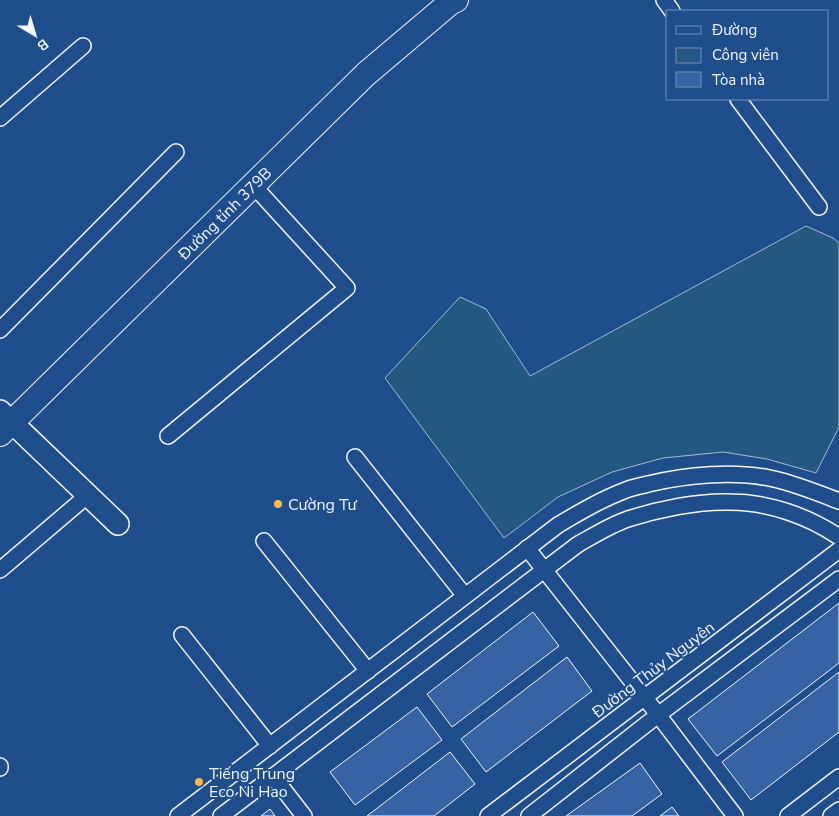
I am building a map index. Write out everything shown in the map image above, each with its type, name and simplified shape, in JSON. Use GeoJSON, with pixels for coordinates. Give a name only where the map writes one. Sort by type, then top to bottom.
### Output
{"type":"FeatureCollection","features":[{"type":"Feature","properties":{"kind":"main road","name":"Đường tỉnh 379B"},"geometry":{"type":"LineString","coordinates":[[4,422],[253,185],[366,74],[451,2],[456,0]]}},
{"type":"Feature","properties":{"kind":"street"},"geometry":{"type":"LineString","coordinates":[[0,118],[83,46]]}},
{"type":"Feature","properties":{"kind":"street"},"geometry":{"type":"LineString","coordinates":[[739,100],[819,207]]}},
{"type":"Feature","properties":{"kind":"street"},"geometry":{"type":"LineString","coordinates":[[4,320],[176,152]]}},
{"type":"Feature","properties":{"kind":"street"},"geometry":{"type":"LineString","coordinates":[[168,436],[347,288],[253,185]]}},
{"type":"Feature","properties":{"kind":"street"},"geometry":{"type":"LineString","coordinates":[[4,422],[88,495],[118,524]]}},
{"type":"Feature","properties":{"kind":"street"},"geometry":{"type":"LineString","coordinates":[[356,458],[465,596]]}},
{"type":"Feature","properties":{"kind":"street"},"geometry":{"type":"LineString","coordinates":[[178,816],[527,548],[558,525],[590,506],[627,489],[670,479],[743,475],[773,479],[812,490],[839,501]]}},
{"type":"Feature","properties":{"kind":"street"},"geometry":{"type":"LineString","coordinates":[[0,570],[88,495]]}},
{"type":"Feature","properties":{"kind":"street"},"geometry":{"type":"LineString","coordinates":[[221,816],[577,545],[605,529],[655,512],[704,503],[731,502],[779,509],[827,528],[839,537]]}},
{"type":"Feature","properties":{"kind":"street"},"geometry":{"type":"LineString","coordinates":[[264,541],[368,671]]}},
{"type":"Feature","properties":{"kind":"street"},"geometry":{"type":"LineString","coordinates":[[527,548],[735,816]]}},
{"type":"Feature","properties":{"kind":"street","name":"Đường Thủy Nguyên"},"geometry":{"type":"LineString","coordinates":[[488,816],[839,550]]}},
{"type":"Feature","properties":{"kind":"street"},"geometry":{"type":"LineString","coordinates":[[529,816],[658,715],[839,579]]}},
{"type":"Feature","properties":{"kind":"street"},"geometry":{"type":"LineString","coordinates":[[182,635],[270,746]]}},
{"type":"Feature","properties":{"kind":"street"},"geometry":{"type":"LineString","coordinates":[[273,776],[304,816]]}},
{"type":"Feature","properties":{"kind":"street"},"geometry":{"type":"LineString","coordinates":[[788,816],[839,777]]}},
{"type":"Feature","properties":{"kind":"street"},"geometry":{"type":"LineString","coordinates":[[832,816],[839,810]]}},
{"type":"Feature","properties":{"kind":"green space"},"geometry":{"type":"Polygon","coordinates":[[[806,226],[833,238],[839,243],[839,427],[816,473],[767,459],[723,452],[663,458],[612,472],[558,497],[504,538],[385,378],[460,297],[486,309],[530,376],[806,226]]]}},
{"type":"Feature","properties":{"kind":"building"},"geometry":{"type":"Polygon","coordinates":[[[839,603],[839,663],[717,756],[688,719],[839,603]]]}},
{"type":"Feature","properties":{"kind":"building"},"geometry":{"type":"Polygon","coordinates":[[[533,612],[559,646],[452,727],[427,694],[533,612]]]}},
{"type":"Feature","properties":{"kind":"building"},"geometry":{"type":"Polygon","coordinates":[[[567,657],[592,691],[486,772],[461,739],[567,657]]]}},
{"type":"Feature","properties":{"kind":"building"},"geometry":{"type":"Polygon","coordinates":[[[839,672],[839,732],[751,800],[722,762],[839,672]]]}},
{"type":"Feature","properties":{"kind":"building"},"geometry":{"type":"Polygon","coordinates":[[[417,707],[442,740],[355,805],[330,772],[417,707]]]}},
{"type":"Feature","properties":{"kind":"building"},"geometry":{"type":"Polygon","coordinates":[[[450,752],[475,784],[434,816],[367,816],[450,752]]]}},
{"type":"Feature","properties":{"kind":"building"},"geometry":{"type":"Polygon","coordinates":[[[640,763],[662,794],[632,816],[566,816],[640,763]]]}},
{"type":"Feature","properties":{"kind":"building"},"geometry":{"type":"Polygon","coordinates":[[[672,807],[679,816],[660,816],[672,807]]]}},
{"type":"Feature","properties":{"kind":"building"},"geometry":{"type":"Polygon","coordinates":[[[270,809],[275,816],[261,816],[270,809]]]}},
{"type":"Feature","properties":{"kind":"place","name":"Cường Tư"},"geometry":{"type":"Point","coordinates":[278,504]}},
{"type":"Feature","properties":{"kind":"place","name":"Tiếng Trung Eco Ni Hao"},"geometry":{"type":"Point","coordinates":[199,782]}}]}
